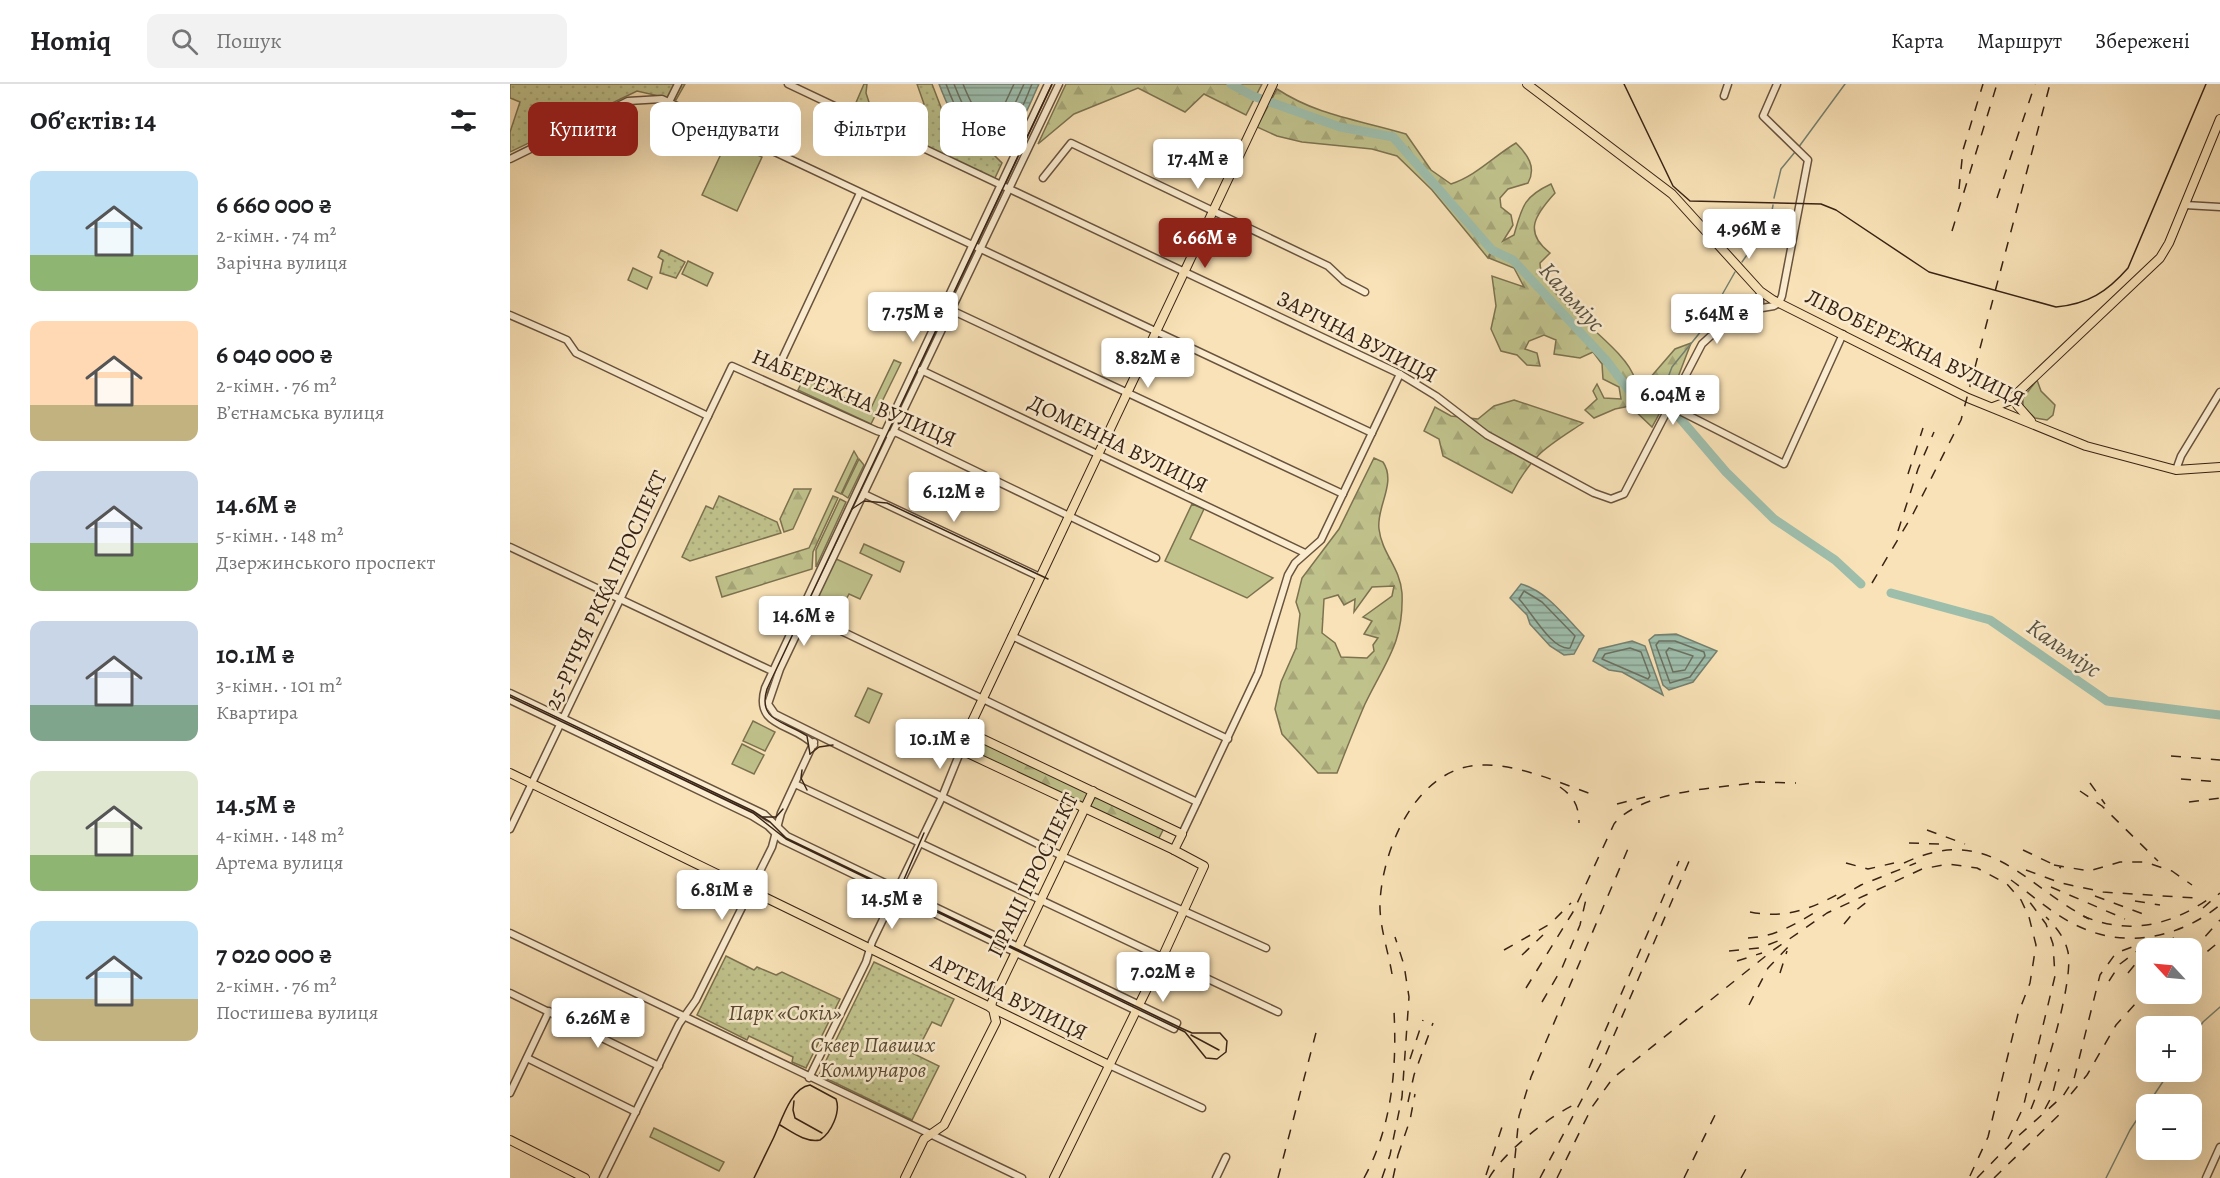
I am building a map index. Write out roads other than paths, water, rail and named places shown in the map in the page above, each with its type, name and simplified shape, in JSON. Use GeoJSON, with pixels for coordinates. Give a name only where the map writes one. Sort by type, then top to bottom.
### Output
{"type":"FeatureCollection","features":[{"type":"Feature","properties":{"kind":"main road","name":"ЛІВОБЕРЕЖНА ВУЛИЦЯ"},"geometry":{"type":"LineString","coordinates":[[1527,84],[1672,194],[1760,291],[1779,303],[1968,398],[2086,446],[2176,470],[2220,467]]}},
{"type":"Feature","properties":{"kind":"main road"},"geometry":{"type":"LineString","coordinates":[[1054,1178],[1162,958],[1204,866],[961,750],[966,731],[1273,85]]}},
{"type":"Feature","properties":{"kind":"main road"},"geometry":{"type":"LineString","coordinates":[[1992,408],[2001,406],[2019,392],[2160,258],[2185,205],[2220,119]]}},
{"type":"Feature","properties":{"kind":"main road"},"geometry":{"type":"LineString","coordinates":[[2019,392],[2017,405],[2020,412],[2038,428]]}},
{"type":"Feature","properties":{"kind":"main road"},"geometry":{"type":"LineString","coordinates":[[966,731],[1182,834],[1174,850]]}},
{"type":"Feature","properties":{"kind":"main road","name":"АРТЕМА ВУЛИЦЯ"},"geometry":{"type":"LineString","coordinates":[[510,773],[1109,1065]]}},
{"type":"Feature","properties":{"kind":"main road","name":"ПРАЦІ ПРОСПЕКТ"},"geometry":{"type":"LineString","coordinates":[[905,1178],[921,1144],[929,1135],[944,1125],[996,1022],[992,1002],[1093,791]]}},
{"type":"Feature","properties":{"kind":"main road"},"geometry":{"type":"LineString","coordinates":[[510,1140],[585,1178]]}},
{"type":"Feature","properties":{"kind":"street"},"geometry":{"type":"LineString","coordinates":[[510,159],[628,101],[654,99],[669,102],[678,84]]}},
{"type":"Feature","properties":{"kind":"street","name":"ЗАРІЧНА ВУЛИЦЯ"},"geometry":{"type":"LineString","coordinates":[[788,84],[1400,374],[1436,396],[1487,435],[1594,493],[1611,499],[1623,495],[1670,406]]}},
{"type":"Feature","properties":{"kind":"street"},"geometry":{"type":"LineString","coordinates":[[814,745],[804,736],[772,720],[764,711],[762,699],[772,671],[1048,84]]}},
{"type":"Feature","properties":{"kind":"street"},"geometry":{"type":"LineString","coordinates":[[1059,84],[767,700],[769,708],[775,714],[813,735],[1062,856],[1266,948]]}},
{"type":"Feature","properties":{"kind":"street"},"geometry":{"type":"LineString","coordinates":[[1724,96],[1728,84]]}},
{"type":"Feature","properties":{"kind":"street"},"geometry":{"type":"LineString","coordinates":[[1777,84],[1763,116],[1808,160],[1779,303],[1756,309],[1726,322],[1711,334],[1695,355],[1670,406],[1784,464],[1843,334]]}},
{"type":"Feature","properties":{"kind":"street"},"geometry":{"type":"LineString","coordinates":[[1043,178],[1071,143],[1328,266],[1344,281],[1365,292]]}},
{"type":"Feature","properties":{"kind":"street"},"geometry":{"type":"LineString","coordinates":[[782,156],[1371,433]]}},
{"type":"Feature","properties":{"kind":"street"},"geometry":{"type":"LineString","coordinates":[[778,368],[860,193]]}},
{"type":"Feature","properties":{"kind":"street"},"geometry":{"type":"LineString","coordinates":[[2185,205],[2220,207]]}},
{"type":"Feature","properties":{"kind":"street"},"geometry":{"type":"LineString","coordinates":[[1756,309],[1760,304],[1760,291]]}},
{"type":"Feature","properties":{"kind":"street"},"geometry":{"type":"LineString","coordinates":[[944,307],[1343,494]]}},
{"type":"Feature","properties":{"kind":"street"},"geometry":{"type":"LineString","coordinates":[[510,315],[567,340],[576,353],[708,416]]}},
{"type":"Feature","properties":{"kind":"street","name":"25-РІЧЧЯ РККА ПРОСПЕКТ"},"geometry":{"type":"LineString","coordinates":[[510,829],[732,366]]}},
{"type":"Feature","properties":{"kind":"street","name":"НАБЕРЕЖНА ВУЛИЦЯ"},"geometry":{"type":"LineString","coordinates":[[732,366],[877,431],[891,435],[895,432],[1156,558]]}},
{"type":"Feature","properties":{"kind":"street","name":"ДОМЕННА ВУЛИЦЯ"},"geometry":{"type":"LineString","coordinates":[[915,367],[1305,554]]}},
{"type":"Feature","properties":{"kind":"street"},"geometry":{"type":"LineString","coordinates":[[1182,834],[1258,673],[1288,575],[1305,554],[1321,540],[1400,374]]}},
{"type":"Feature","properties":{"kind":"street"},"geometry":{"type":"LineString","coordinates":[[2176,470],[2181,456],[2220,392]]}},
{"type":"Feature","properties":{"kind":"street"},"geometry":{"type":"LineString","coordinates":[[857,490],[1040,577]]}},
{"type":"Feature","properties":{"kind":"street"},"geometry":{"type":"LineString","coordinates":[[510,547],[772,671],[780,669]]}},
{"type":"Feature","properties":{"kind":"street"},"geometry":{"type":"LineString","coordinates":[[806,614],[1197,802]]}},
{"type":"Feature","properties":{"kind":"street"},"geometry":{"type":"LineString","coordinates":[[1012,636],[1228,740]]}},
{"type":"Feature","properties":{"kind":"street"},"geometry":{"type":"LineString","coordinates":[[510,693],[752,816],[895,895],[1017,950],[1175,1028],[1177,1023],[1137,1008]]}},
{"type":"Feature","properties":{"kind":"street"},"geometry":{"type":"LineString","coordinates":[[510,700],[563,721],[764,814],[773,815],[783,809]]}},
{"type":"Feature","properties":{"kind":"street"},"geometry":{"type":"LineString","coordinates":[[603,1178],[751,890],[777,831],[783,809],[814,745],[813,735]]}},
{"type":"Feature","properties":{"kind":"street"},"geometry":{"type":"LineString","coordinates":[[809,1078],[942,797],[961,750]]}},
{"type":"Feature","properties":{"kind":"street"},"geometry":{"type":"LineString","coordinates":[[795,784],[1278,1012]]}},
{"type":"Feature","properties":{"kind":"street"},"geometry":{"type":"LineString","coordinates":[[764,814],[777,831]]}},
{"type":"Feature","properties":{"kind":"street"},"geometry":{"type":"LineString","coordinates":[[510,933],[1022,1178]]}},
{"type":"Feature","properties":{"kind":"street"},"geometry":{"type":"LineString","coordinates":[[510,993],[659,1066]]}},
{"type":"Feature","properties":{"kind":"street"},"geometry":{"type":"LineString","coordinates":[[510,1094],[549,1011]]}},
{"type":"Feature","properties":{"kind":"street"},"geometry":{"type":"LineString","coordinates":[[526,1058],[636,1112]]}},
{"type":"Feature","properties":{"kind":"street","name":"АРТЕМА ВУЛИЦЯ"},"geometry":{"type":"LineString","coordinates":[[1109,1065],[1202,1108]]}},
{"type":"Feature","properties":{"kind":"street"},"geometry":{"type":"LineString","coordinates":[[2206,1178],[2220,1147]]}},
{"type":"Feature","properties":{"kind":"street"},"geometry":{"type":"LineString","coordinates":[[1216,1178],[1226,1157]]}},
{"type":"Feature","properties":{"kind":"water"},"geometry":{"type":"Polygon","coordinates":[[[939,84],[1039,84],[1027,110],[1027,102],[946,102],[939,84]]]}},
{"type":"Feature","properties":{"kind":"water"},"geometry":{"type":"Polygon","coordinates":[[[1521,584],[1548,599],[1584,636],[1574,654],[1564,655],[1550,646],[1530,624],[1527,615],[1510,598],[1521,584]]]}},
{"type":"Feature","properties":{"kind":"water"},"geometry":{"type":"Polygon","coordinates":[[[1676,634],[1717,651],[1693,682],[1669,690],[1663,685],[1649,640],[1655,635],[1676,634]]]}},
{"type":"Feature","properties":{"kind":"water"},"geometry":{"type":"Polygon","coordinates":[[[1632,641],[1645,646],[1663,695],[1622,672],[1609,670],[1593,661],[1599,649],[1632,641]]]}},
{"type":"Feature","properties":{"kind":"waterway","name":"Кальміус"},"geometry":{"type":"LineString","coordinates":[[1231,84],[1253,96],[1340,127],[1393,137],[1492,250],[1513,260],[1606,360],[1631,393],[1678,416],[1726,472],[1774,519],[1835,560],[1861,584]]}},
{"type":"Feature","properties":{"kind":"waterway"},"geometry":{"type":"LineString","coordinates":[[1798,148],[1845,84]]}},
{"type":"Feature","properties":{"kind":"waterway"},"geometry":{"type":"LineString","coordinates":[[1774,198],[1781,169],[1795,152]]}},
{"type":"Feature","properties":{"kind":"waterway"},"geometry":{"type":"LineString","coordinates":[[1742,262],[1770,222],[1773,205]]}},
{"type":"Feature","properties":{"kind":"waterway"},"geometry":{"type":"LineString","coordinates":[[1657,406],[1672,367],[1702,330],[1735,272]]}},
{"type":"Feature","properties":{"kind":"waterway","name":"Кальміус"},"geometry":{"type":"LineString","coordinates":[[1891,593],[1990,620],[2107,701],[2220,715]]}},
{"type":"Feature","properties":{"kind":"waterway"},"geometry":{"type":"LineString","coordinates":[[2202,1024],[2220,1007]]}},
{"type":"Feature","properties":{"kind":"waterway"},"geometry":{"type":"LineString","coordinates":[[2155,1094],[2163,1082]]}},
{"type":"Feature","properties":{"kind":"waterway"},"geometry":{"type":"LineString","coordinates":[[2106,1178],[2136,1121]]}},
{"type":"Feature","properties":{"kind":"tram line"},"geometry":{"type":"LineString","coordinates":[[810,754],[807,736],[775,719],[766,708],[767,689],[1052,84]]}},
{"type":"Feature","properties":{"kind":"tram line"},"geometry":{"type":"LineString","coordinates":[[1624,84],[1673,186],[1690,201],[1821,204],[1836,210],[1929,272],[2056,307],[2087,300],[2112,284],[2128,268],[2206,84]]}},
{"type":"Feature","properties":{"kind":"tram line"},"geometry":{"type":"LineString","coordinates":[[852,509],[864,501],[887,503],[1048,579]]}},
{"type":"Feature","properties":{"kind":"tram line"},"geometry":{"type":"LineString","coordinates":[[510,695],[753,811],[770,822],[786,838],[1181,1028],[1192,1033],[1220,1033],[1227,1041],[1226,1052],[1217,1059],[1206,1058],[1185,1032],[786,839],[753,813],[510,697]]}},
{"type":"Feature","properties":{"kind":"tram line"},"geometry":{"type":"LineString","coordinates":[[810,754],[819,747],[833,745]]}},
{"type":"Feature","properties":{"kind":"tram line"},"geometry":{"type":"LineString","coordinates":[[802,770],[801,778],[807,790]]}},
{"type":"Feature","properties":{"kind":"tram line"},"geometry":{"type":"LineString","coordinates":[[763,817],[776,817],[783,809]]}},
{"type":"Feature","properties":{"kind":"tram line"},"geometry":{"type":"LineString","coordinates":[[909,896],[902,884],[924,833]]}},
{"type":"Feature","properties":{"kind":"tram line"},"geometry":{"type":"LineString","coordinates":[[1191,1035],[1219,1050]]}},
{"type":"Feature","properties":{"kind":"tram line"},"geometry":{"type":"LineString","coordinates":[[754,1178],[787,1107],[797,1092],[810,1085],[836,1099],[837,1110],[834,1122],[820,1140],[804,1138],[779,1125]]}},
{"type":"Feature","properties":{"kind":"tram line"},"geometry":{"type":"LineString","coordinates":[[794,1101],[795,1118],[822,1133]]}},
{"type":"Feature","properties":{"kind":"railway"},"geometry":{"type":"LineString","coordinates":[[1959,189],[1963,150],[1983,84]]}},
{"type":"Feature","properties":{"kind":"railway"},"geometry":{"type":"LineString","coordinates":[[1952,231],[1997,84]]}},
{"type":"Feature","properties":{"kind":"railway"},"geometry":{"type":"LineString","coordinates":[[1997,198],[2035,84]]}},
{"type":"Feature","properties":{"kind":"railway"},"geometry":{"type":"LineString","coordinates":[[1872,583],[1913,514],[1961,420],[2050,84]]}},
{"type":"Feature","properties":{"kind":"railway"},"geometry":{"type":"LineString","coordinates":[[1908,474],[1923,428]]}},
{"type":"Feature","properties":{"kind":"railway"},"geometry":{"type":"LineString","coordinates":[[1898,531],[1918,469],[1934,432]]}},
{"type":"Feature","properties":{"kind":"railway"},"geometry":{"type":"LineString","coordinates":[[2171,756],[2220,760]]}},
{"type":"Feature","properties":{"kind":"railway"},"geometry":{"type":"LineString","coordinates":[[1392,974],[1381,920],[1380,902],[1383,879],[1398,832],[1424,792],[1442,777],[1463,768],[1487,765],[1529,772],[1597,796]]}},
{"type":"Feature","properties":{"kind":"railway"},"geometry":{"type":"LineString","coordinates":[[2181,779],[2220,782]]}},
{"type":"Feature","properties":{"kind":"railway"},"geometry":{"type":"LineString","coordinates":[[1755,782],[1796,783]]}},
{"type":"Feature","properties":{"kind":"railway"},"geometry":{"type":"LineString","coordinates":[[1526,988],[1573,912],[1614,824],[1627,813],[1662,797],[1682,792],[1761,782]]}},
{"type":"Feature","properties":{"kind":"railway"},"geometry":{"type":"LineString","coordinates":[[2090,783],[2105,804]]}},
{"type":"Feature","properties":{"kind":"railway"},"geometry":{"type":"LineString","coordinates":[[1560,787],[1575,802],[1579,823]]}},
{"type":"Feature","properties":{"kind":"railway"},"geometry":{"type":"LineString","coordinates":[[2080,791],[2102,806],[2158,861]]}},
{"type":"Feature","properties":{"kind":"railway"},"geometry":{"type":"LineString","coordinates":[[1617,804],[1645,797]]}},
{"type":"Feature","properties":{"kind":"railway"},"geometry":{"type":"LineString","coordinates":[[2189,802],[2220,798]]}},
{"type":"Feature","properties":{"kind":"railway"},"geometry":{"type":"LineString","coordinates":[[1927,830],[1965,844]]}},
{"type":"Feature","properties":{"kind":"railway"},"geometry":{"type":"LineString","coordinates":[[1909,843],[1939,844]]}},
{"type":"Feature","properties":{"kind":"railway"},"geometry":{"type":"LineString","coordinates":[[1513,1178],[1519,1116],[1531,1077],[1630,844]]}},
{"type":"Feature","properties":{"kind":"railway"},"geometry":{"type":"LineString","coordinates":[[1904,863],[1934,852],[1959,850],[1982,854],[2003,862],[2089,919]]}},
{"type":"Feature","properties":{"kind":"railway"},"geometry":{"type":"LineString","coordinates":[[2023,850],[2061,868]]}},
{"type":"Feature","properties":{"kind":"railway"},"geometry":{"type":"LineString","coordinates":[[1540,1178],[1605,1056],[1690,859]]}},
{"type":"Feature","properties":{"kind":"railway"},"geometry":{"type":"LineString","coordinates":[[1589,1068],[1679,861]]}},
{"type":"Feature","properties":{"kind":"railway"},"geometry":{"type":"LineString","coordinates":[[2054,865],[2089,871],[2120,862],[2145,862],[2172,871],[2192,885]]}},
{"type":"Feature","properties":{"kind":"railway"},"geometry":{"type":"LineString","coordinates":[[1846,863],[1868,869],[1894,863]]}},
{"type":"Feature","properties":{"kind":"railway"},"geometry":{"type":"LineString","coordinates":[[1837,899],[1861,885],[1916,863]]}},
{"type":"Feature","properties":{"kind":"railway"},"geometry":{"type":"LineString","coordinates":[[1557,1178],[1592,1107],[1613,1078],[1772,951],[1827,913],[1922,869],[1948,864],[1977,868],[2007,884],[2021,900],[2029,917],[2036,945],[2030,983],[2018,1014],[1988,1137],[1969,1178]]}},
{"type":"Feature","properties":{"kind":"railway"},"geometry":{"type":"LineString","coordinates":[[2026,870],[2061,883],[2103,892],[2195,898]]}},
{"type":"Feature","properties":{"kind":"railway"},"geometry":{"type":"LineString","coordinates":[[2011,880],[2053,912],[2080,927],[2098,934],[2116,937],[2135,938],[2171,932],[2205,916],[2220,905]]}},
{"type":"Feature","properties":{"kind":"railway"},"geometry":{"type":"LineString","coordinates":[[2051,887],[2125,919]]}},
{"type":"Feature","properties":{"kind":"railway"},"geometry":{"type":"LineString","coordinates":[[1750,912],[1775,914],[1798,911],[1842,892]]}},
{"type":"Feature","properties":{"kind":"railway"},"geometry":{"type":"LineString","coordinates":[[2203,908],[2220,893]]}},
{"type":"Feature","properties":{"kind":"railway"},"geometry":{"type":"LineString","coordinates":[[1542,1002],[1562,968],[1580,925],[1587,895]]}},
{"type":"Feature","properties":{"kind":"railway"},"geometry":{"type":"LineString","coordinates":[[2095,896],[2143,914]]}},
{"type":"Feature","properties":{"kind":"railway"},"geometry":{"type":"LineString","coordinates":[[1844,924],[1854,912],[1873,897]]}},
{"type":"Feature","properties":{"kind":"railway"},"geometry":{"type":"LineString","coordinates":[[2008,1139],[2023,1108],[2055,976],[2053,944],[2046,924],[2026,897]]}},
{"type":"Feature","properties":{"kind":"railway"},"geometry":{"type":"LineString","coordinates":[[2083,916],[2116,925],[2147,925],[2178,916],[2207,900]]}},
{"type":"Feature","properties":{"kind":"railway"},"geometry":{"type":"LineString","coordinates":[[2135,901],[2160,905]]}},
{"type":"Feature","properties":{"kind":"railway"},"geometry":{"type":"LineString","coordinates":[[1504,950],[1550,924],[1571,903]]}},
{"type":"Feature","properties":{"kind":"railway"},"geometry":{"type":"LineString","coordinates":[[1748,938],[1774,933],[1814,913]]}},
{"type":"Feature","properties":{"kind":"railway"},"geometry":{"type":"LineString","coordinates":[[2031,1109],[2057,1030],[2069,966],[2065,942],[2046,917]]}},
{"type":"Feature","properties":{"kind":"railway"},"geometry":{"type":"LineString","coordinates":[[2202,940],[2220,920]]}},
{"type":"Feature","properties":{"kind":"railway"},"geometry":{"type":"LineString","coordinates":[[1522,955],[1543,935]]}},
{"type":"Feature","properties":{"kind":"railway"},"geometry":{"type":"LineString","coordinates":[[1382,1178],[1390,1155],[1402,1097],[1409,997],[1404,965],[1395,937]]}},
{"type":"Feature","properties":{"kind":"railway"},"geometry":{"type":"LineString","coordinates":[[1729,951],[1760,948],[1778,941]]}},
{"type":"Feature","properties":{"kind":"railway"},"geometry":{"type":"LineString","coordinates":[[2202,956],[2220,941]]}},
{"type":"Feature","properties":{"kind":"railway"},"geometry":{"type":"LineString","coordinates":[[1977,1178],[2016,1138],[2063,1096],[2074,1079],[2100,975],[2116,953],[2136,946]]}},
{"type":"Feature","properties":{"kind":"railway"},"geometry":{"type":"LineString","coordinates":[[1749,1005],[1768,968],[1788,947]]}},
{"type":"Feature","properties":{"kind":"railway"},"geometry":{"type":"LineString","coordinates":[[1780,973],[1787,951]]}},
{"type":"Feature","properties":{"kind":"railway"},"geometry":{"type":"LineString","coordinates":[[2109,981],[2120,964],[2136,952]]}},
{"type":"Feature","properties":{"kind":"railway"},"geometry":{"type":"LineString","coordinates":[[1737,961],[1762,953]]}},
{"type":"Feature","properties":{"kind":"railway"},"geometry":{"type":"LineString","coordinates":[[2128,973],[2136,963]]}},
{"type":"Feature","properties":{"kind":"railway"},"geometry":{"type":"LineString","coordinates":[[2071,1094],[2087,1075],[2116,1025],[2136,1003]]}},
{"type":"Feature","properties":{"kind":"railway"},"geometry":{"type":"LineString","coordinates":[[1364,1178],[1381,1138],[1391,1097],[1395,1054],[1394,1011]]}},
{"type":"Feature","properties":{"kind":"railway"},"geometry":{"type":"LineString","coordinates":[[1410,1059],[1423,1020]]}},
{"type":"Feature","properties":{"kind":"railway"},"geometry":{"type":"LineString","coordinates":[[1408,1102],[1414,1075],[1433,1023]]}},
{"type":"Feature","properties":{"kind":"railway"},"geometry":{"type":"LineString","coordinates":[[1278,1178],[1318,1025]]}},
{"type":"Feature","properties":{"kind":"railway"},"geometry":{"type":"LineString","coordinates":[[2045,1109],[2052,1096],[2059,1069]]}},
{"type":"Feature","properties":{"kind":"railway"},"geometry":{"type":"LineString","coordinates":[[1398,1155],[1410,1120],[1415,1094]]}},
{"type":"Feature","properties":{"kind":"railway"},"geometry":{"type":"LineString","coordinates":[[1489,1178],[1505,1157],[1529,1135],[1554,1116],[1578,1103]]}},
{"type":"Feature","properties":{"kind":"railway"},"geometry":{"type":"LineString","coordinates":[[1684,1178],[1718,1109]]}},
{"type":"Feature","properties":{"kind":"railway"},"geometry":{"type":"LineString","coordinates":[[1994,1178],[2061,1113]]}},
{"type":"Feature","properties":{"kind":"railway"},"geometry":{"type":"LineString","coordinates":[[1486,1175],[1503,1124]]}},
{"type":"Feature","properties":{"kind":"railway"},"geometry":{"type":"LineString","coordinates":[[1393,1178],[1398,1155]]}},
{"type":"Feature","properties":{"kind":"railway"},"geometry":{"type":"LineString","coordinates":[[1741,1178],[1746,1169]]}},
{"type":"Feature","properties":{"kind":"park label","name":"Парк «Сокіл»"},"geometry":{"type":"Point","coordinates":[785,1013]}},
{"type":"Feature","properties":{"kind":"park label","name":"Сквер Павших Коммунаров"},"geometry":{"type":"Point","coordinates":[873,1058]}}]}
